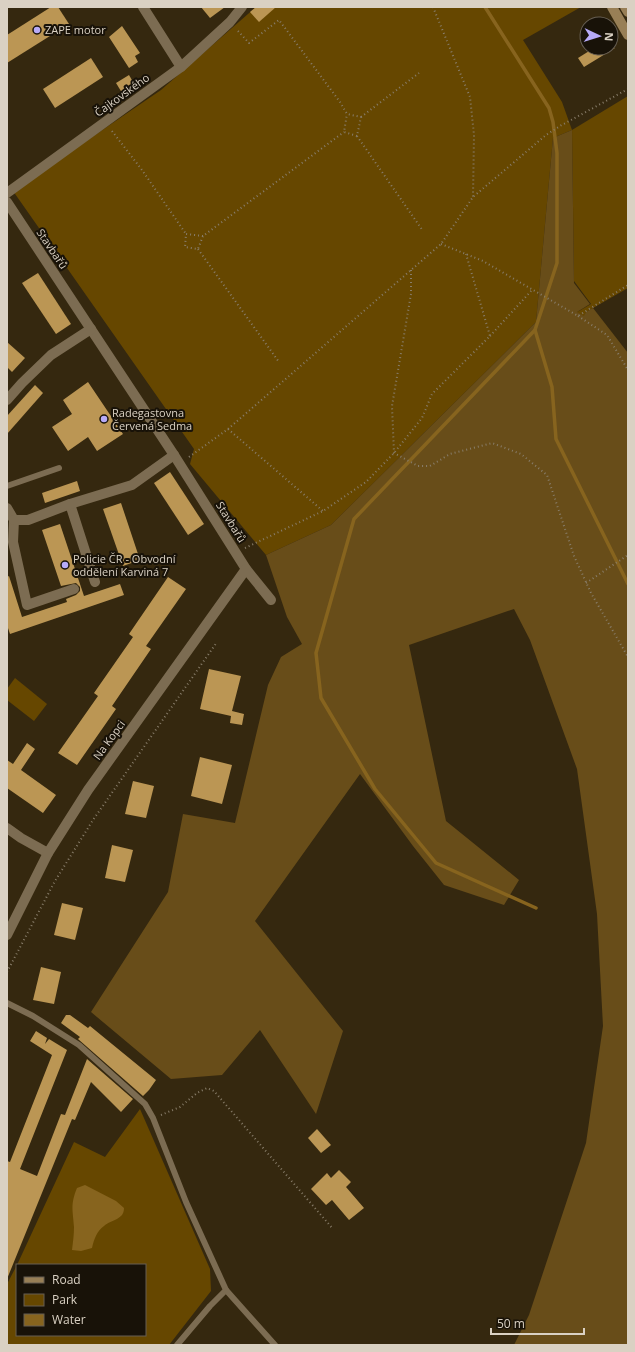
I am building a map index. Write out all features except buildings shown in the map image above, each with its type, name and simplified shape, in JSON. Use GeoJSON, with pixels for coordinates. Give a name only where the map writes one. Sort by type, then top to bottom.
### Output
{"type":"FeatureCollection","features":[{"type":"Feature","properties":{"kind":"street"},"geometry":{"type":"LineString","coordinates":[[143,7],[181,67]]}},
{"type":"Feature","properties":{"kind":"street","name":"Čajkovského"},"geometry":{"type":"LineString","coordinates":[[7,193],[181,67],[230,22],[242,7]]}},
{"type":"Feature","properties":{"kind":"street"},"geometry":{"type":"LineString","coordinates":[[612,7],[628,35]]}},
{"type":"Feature","properties":{"kind":"street"},"geometry":{"type":"LineString","coordinates":[[625,7],[628,12]]}},
{"type":"Feature","properties":{"kind":"street","name":"Stavbařů"},"geometry":{"type":"LineString","coordinates":[[7,202],[177,459],[246,569],[271,600]]}},
{"type":"Feature","properties":{"kind":"street"},"geometry":{"type":"LineString","coordinates":[[7,400],[51,355],[91,329]]}},
{"type":"Feature","properties":{"kind":"street"},"geometry":{"type":"LineString","coordinates":[[14,520],[28,520],[70,504],[132,485],[177,459]]}},
{"type":"Feature","properties":{"kind":"street"},"geometry":{"type":"LineString","coordinates":[[70,504],[96,582]]}},
{"type":"Feature","properties":{"kind":"street"},"geometry":{"type":"LineString","coordinates":[[7,508],[14,520],[14,542],[27,605],[74,589]]}},
{"type":"Feature","properties":{"kind":"street","name":"Na Kopci"},"geometry":{"type":"LineString","coordinates":[[7,935],[48,853],[88,790],[246,569]]}},
{"type":"Feature","properties":{"kind":"street"},"geometry":{"type":"LineString","coordinates":[[7,828],[21,838],[48,853]]}},
{"type":"Feature","properties":{"kind":"lane"},"geometry":{"type":"LineString","coordinates":[[7,486],[59,468]]}},
{"type":"Feature","properties":{"kind":"lane"},"geometry":{"type":"LineString","coordinates":[[7,1003],[33,1016],[79,1045],[145,1104],[153,1118],[186,1202],[226,1290],[275,1345]]}},
{"type":"Feature","properties":{"kind":"lane"},"geometry":{"type":"LineString","coordinates":[[177,1345],[210,1306],[226,1290]]}},
{"type":"Feature","properties":{"kind":"path"},"geometry":{"type":"LineString","coordinates":[[433,7],[470,97],[474,135],[473,197]]}},
{"type":"Feature","properties":{"kind":"path"},"geometry":{"type":"LineString","coordinates":[[198,249],[203,236],[344,132],[347,114],[340,102],[279,20],[249,43],[230,22]]}},
{"type":"Feature","properties":{"kind":"path"},"geometry":{"type":"LineString","coordinates":[[357,136],[361,117],[418,73]]}},
{"type":"Feature","properties":{"kind":"path"},"geometry":{"type":"LineString","coordinates":[[177,459],[228,429],[441,244],[473,197],[546,135],[628,89]]}},
{"type":"Feature","properties":{"kind":"path"},"geometry":{"type":"LineString","coordinates":[[347,114],[361,117]]}},
{"type":"Feature","properties":{"kind":"path"},"geometry":{"type":"LineString","coordinates":[[105,122],[142,170],[186,234],[185,247],[198,249],[279,362]]}},
{"type":"Feature","properties":{"kind":"path"},"geometry":{"type":"LineString","coordinates":[[344,132],[357,136],[423,231]]}},
{"type":"Feature","properties":{"kind":"path"},"geometry":{"type":"LineString","coordinates":[[186,234],[203,236]]}},
{"type":"Feature","properties":{"kind":"path"},"geometry":{"type":"LineString","coordinates":[[441,244],[483,261],[578,316],[607,335],[628,370],[628,417]]}},
{"type":"Feature","properties":{"kind":"path"},"geometry":{"type":"LineString","coordinates":[[466,254],[490,336]]}},
{"type":"Feature","properties":{"kind":"path"},"geometry":{"type":"LineString","coordinates":[[394,453],[392,406],[411,294],[411,269]]}},
{"type":"Feature","properties":{"kind":"path"},"geometry":{"type":"LineString","coordinates":[[578,316],[628,285]]}},
{"type":"Feature","properties":{"kind":"path"},"geometry":{"type":"LineString","coordinates":[[236,552],[323,511],[366,482],[394,453],[422,418],[432,394],[490,336],[532,290]]}},
{"type":"Feature","properties":{"kind":"path"},"geometry":{"type":"LineString","coordinates":[[228,429],[323,511]]}},
{"type":"Feature","properties":{"kind":"path"},"geometry":{"type":"LineString","coordinates":[[394,453],[418,466],[430,466],[450,454],[492,443],[521,454],[547,475],[574,556],[586,583],[628,656]]}},
{"type":"Feature","properties":{"kind":"path"},"geometry":{"type":"LineString","coordinates":[[586,583],[628,555]]}},
{"type":"Feature","properties":{"kind":"path"},"geometry":{"type":"LineString","coordinates":[[7,972],[55,881],[93,820],[217,642]]}},
{"type":"Feature","properties":{"kind":"path"},"geometry":{"type":"LineString","coordinates":[[153,1118],[180,1107],[197,1093],[207,1088],[214,1091],[333,1228]]}},
{"type":"Feature","properties":{"kind":"green space"},"geometry":{"type":"Polygon","coordinates":[[[256,7],[581,7],[523,40],[562,102],[572,130],[553,138],[536,322],[331,525],[266,555],[190,464],[194,449],[13,191],[161,90],[256,7]]]}},
{"type":"Feature","properties":{"kind":"green space"},"geometry":{"type":"Polygon","coordinates":[[[628,96],[628,288],[586,312],[585,317],[576,312],[591,304],[574,281],[572,130],[628,96]]]}},
{"type":"Feature","properties":{"kind":"green space"},"geometry":{"type":"Polygon","coordinates":[[[15,678],[47,704],[34,721],[7,700],[7,689],[15,678]]]}},
{"type":"Feature","properties":{"kind":"green space"},"geometry":{"type":"Polygon","coordinates":[[[140,1109],[210,1269],[211,1291],[169,1345],[7,1345],[7,1284],[16,1267],[16,1336],[146,1336],[146,1264],[17,1264],[74,1142],[105,1157],[140,1109]]]}},
{"type":"Feature","properties":{"kind":"shaded area"},"geometry":{"type":"Polygon","coordinates":[[[572,130],[574,283],[590,304],[577,312],[584,316],[586,312],[593,308],[628,353],[628,1345],[514,1345],[529,1315],[586,1143],[603,1026],[597,914],[577,769],[530,640],[514,609],[409,645],[446,821],[519,880],[504,905],[444,885],[360,774],[255,921],[343,1031],[316,1114],[260,1030],[222,1075],[171,1079],[91,1012],[168,892],[183,814],[235,823],[268,685],[281,657],[302,644],[287,617],[266,555],[331,525],[536,322],[553,138],[572,130]]]}},
{"type":"Feature","properties":{"kind":"water"},"geometry":{"type":"Polygon","coordinates":[[[85,1185],[116,1201],[124,1208],[120,1217],[99,1230],[92,1248],[81,1251],[72,1250],[74,1230],[72,1208],[73,1199],[77,1188],[85,1185]]]}},
{"type":"Feature","properties":{"kind":"waterway"},"geometry":{"type":"LineString","coordinates":[[485,7],[549,108],[553,122],[557,153],[557,263],[535,330],[354,519],[316,653],[321,698],[375,789],[436,863],[536,908]]}},
{"type":"Feature","properties":{"kind":"waterway"},"geometry":{"type":"LineString","coordinates":[[535,330],[552,387],[556,439],[628,584]]}},
{"type":"Feature","properties":{"kind":"place","name":"ZAPE motor"},"geometry":{"type":"Point","coordinates":[37,30]}},
{"type":"Feature","properties":{"kind":"place","name":"Radegastovna Červená Sedma"},"geometry":{"type":"Point","coordinates":[104,419]}},
{"type":"Feature","properties":{"kind":"place","name":"Policie ČR - Obvodní oddělení Karviná 7"},"geometry":{"type":"Point","coordinates":[65,565]}}]}
